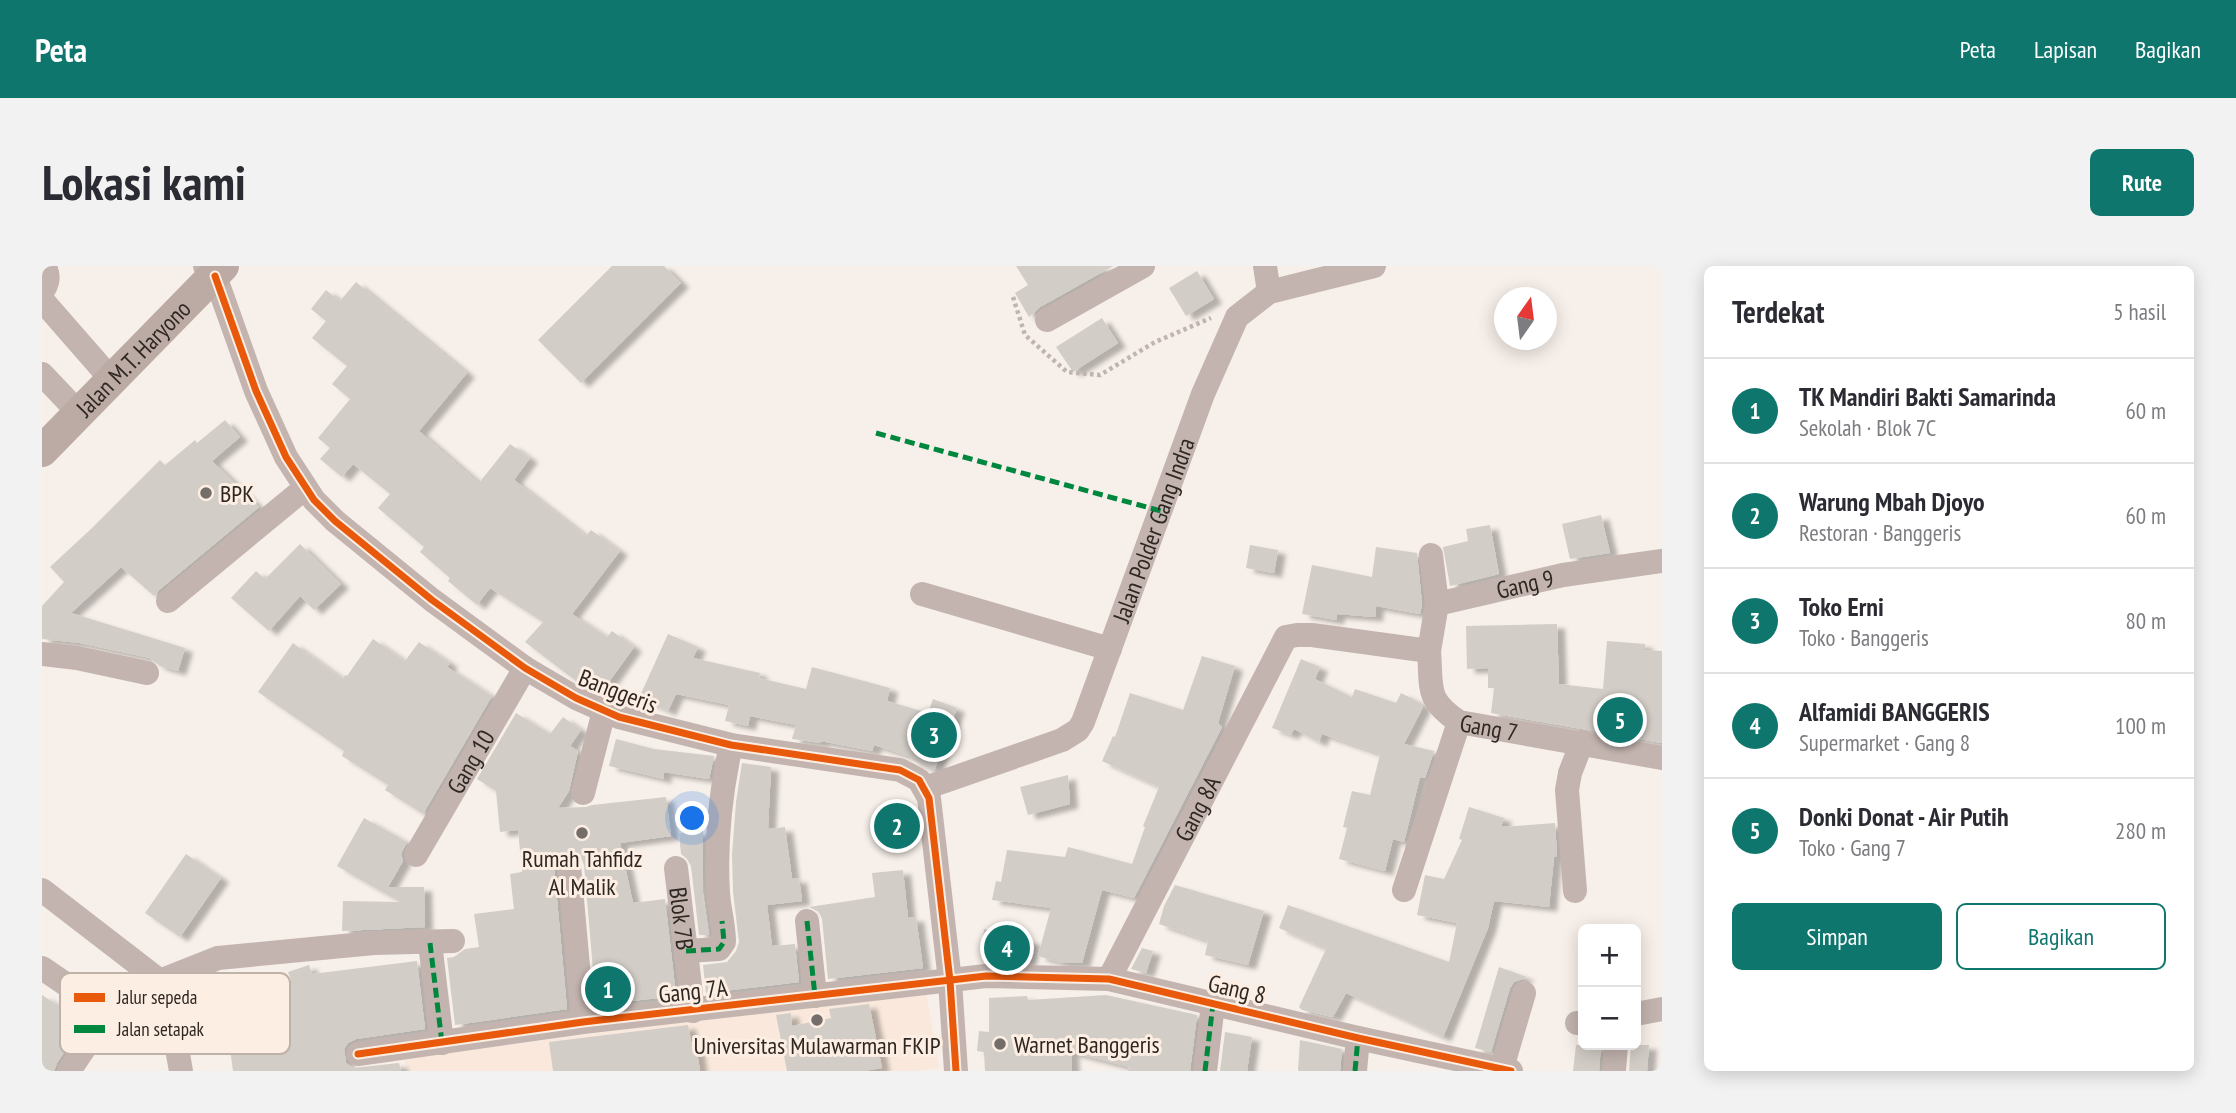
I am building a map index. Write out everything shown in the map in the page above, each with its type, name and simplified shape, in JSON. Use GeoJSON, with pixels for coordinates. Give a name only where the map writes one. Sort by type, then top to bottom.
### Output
{"type":"FeatureCollection","features":[{"type":"Feature","properties":{"kind":"main road","name":"Jalan M.T. Haryono"},"geometry":{"type":"LineString","coordinates":[[42,451],[214,269]]}},
{"type":"Feature","properties":{"kind":"street"},"geometry":{"type":"LineString","coordinates":[[42,292],[47,285],[47,271],[44,266]]}},
{"type":"Feature","properties":{"kind":"street"},"geometry":{"type":"LineString","coordinates":[[1047,320],[1143,266]]}},
{"type":"Feature","properties":{"kind":"street"},"geometry":{"type":"LineString","coordinates":[[1265,266],[1269,292]]}},
{"type":"Feature","properties":{"kind":"street","name":"Jalan Polder Gang Indra"},"geometry":{"type":"LineString","coordinates":[[925,788],[1072,734],[1083,722],[1203,394],[1237,317],[1269,292],[1374,266]]}},
{"type":"Feature","properties":{"kind":"street","name":"Banggeris"},"geometry":{"type":"LineString","coordinates":[[214,269],[256,391],[286,457],[314,500],[432,600],[524,668],[604,711],[731,745],[900,770],[919,780],[925,788]]}},
{"type":"Feature","properties":{"kind":"street"},"geometry":{"type":"LineString","coordinates":[[42,300],[111,379]]}},
{"type":"Feature","properties":{"kind":"street"},"geometry":{"type":"LineString","coordinates":[[42,374],[79,413]]}},
{"type":"Feature","properties":{"kind":"street"},"geometry":{"type":"LineString","coordinates":[[168,601],[305,488]]}},
{"type":"Feature","properties":{"kind":"street"},"geometry":{"type":"LineString","coordinates":[[1429,651],[1437,604],[1431,555]]}},
{"type":"Feature","properties":{"kind":"street","name":"Gang 9"},"geometry":{"type":"LineString","coordinates":[[1437,604],[1563,575],[1662,561]]}},
{"type":"Feature","properties":{"kind":"street"},"geometry":{"type":"LineString","coordinates":[[922,594],[1110,649]]}},
{"type":"Feature","properties":{"kind":"street","name":"Gang 8A"},"geometry":{"type":"LineString","coordinates":[[1109,979],[1286,637],[1312,635],[1429,651]]}},
{"type":"Feature","properties":{"kind":"street","name":"Gang 7"},"geometry":{"type":"LineString","coordinates":[[1429,651],[1433,700],[1459,722],[1662,758]]}},
{"type":"Feature","properties":{"kind":"street"},"geometry":{"type":"LineString","coordinates":[[42,654],[77,658],[147,673]]}},
{"type":"Feature","properties":{"kind":"street","name":"Gang 10"},"geometry":{"type":"LineString","coordinates":[[416,855],[524,668]]}},
{"type":"Feature","properties":{"kind":"street"},"geometry":{"type":"LineString","coordinates":[[583,793],[604,711]]}},
{"type":"Feature","properties":{"kind":"street"},"geometry":{"type":"LineString","coordinates":[[1404,890],[1459,722]]}},
{"type":"Feature","properties":{"kind":"street"},"geometry":{"type":"LineString","coordinates":[[1575,891],[1567,790],[1570,773],[1582,742]]}},
{"type":"Feature","properties":{"kind":"street"},"geometry":{"type":"LineString","coordinates":[[686,951],[719,949],[724,942],[718,896],[716,841],[722,786],[731,745]]}},
{"type":"Feature","properties":{"kind":"street"},"geometry":{"type":"LineString","coordinates":[[925,788],[929,798],[950,981],[957,1071]]}},
{"type":"Feature","properties":{"kind":"street"},"geometry":{"type":"LineString","coordinates":[[569,866],[583,1022]]}},
{"type":"Feature","properties":{"kind":"street","name":"Blok 7B"},"geometry":{"type":"LineString","coordinates":[[676,868],[693,1011]]}},
{"type":"Feature","properties":{"kind":"street"},"geometry":{"type":"LineString","coordinates":[[42,890],[150,973]]}},
{"type":"Feature","properties":{"kind":"street"},"geometry":{"type":"LineString","coordinates":[[807,921],[815,996]]}},
{"type":"Feature","properties":{"kind":"street"},"geometry":{"type":"LineString","coordinates":[[180,973],[218,958],[374,943],[442,942],[442,1042]]}},
{"type":"Feature","properties":{"kind":"street"},"geometry":{"type":"LineString","coordinates":[[42,968],[60,980]]}},
{"type":"Feature","properties":{"kind":"street","name":"Gang 8"},"geometry":{"type":"LineString","coordinates":[[950,981],[986,976],[1109,979],[1358,1038],[1507,1069]]}},
{"type":"Feature","properties":{"kind":"street","name":"Gang 7A"},"geometry":{"type":"LineString","coordinates":[[358,1054],[583,1022],[950,981]]}},
{"type":"Feature","properties":{"kind":"street"},"geometry":{"type":"LineString","coordinates":[[1507,1069],[1524,993]]}},
{"type":"Feature","properties":{"kind":"street"},"geometry":{"type":"LineString","coordinates":[[1205,1071],[1213,1004]]}},
{"type":"Feature","properties":{"kind":"street"},"geometry":{"type":"LineString","coordinates":[[1641,1013],[1662,1009]]}},
{"type":"Feature","properties":{"kind":"street"},"geometry":{"type":"LineString","coordinates":[[1355,1071],[1358,1038]]}},
{"type":"Feature","properties":{"kind":"street"},"geometry":{"type":"LineString","coordinates":[[1614,1071],[1616,1050]]}},
{"type":"Feature","properties":{"kind":"street"},"geometry":{"type":"LineString","coordinates":[[69,1071],[80,1054]]}},
{"type":"Feature","properties":{"kind":"path"},"geometry":{"type":"LineString","coordinates":[[1013,297],[1025,335],[1067,372],[1100,375],[1155,342],[1221,313]]}},
{"type":"Feature","properties":{"kind":"shaded area","name":"Universitas Mulawarman FKIP"},"geometry":{"type":"Polygon","coordinates":[[[926,991],[939,1068],[918,1071],[407,1071],[404,1058],[926,991]]]}},
{"type":"Feature","properties":{"kind":"building"},"geometry":{"type":"Polygon","coordinates":[[[612,266],[664,266],[681,283],[581,383],[538,340],[612,266]]]}},
{"type":"Feature","properties":{"kind":"building"},"geometry":{"type":"Polygon","coordinates":[[[1016,266],[1113,266],[1040,307],[1029,317],[1015,293],[1028,285],[1016,266]]]}},
{"type":"Feature","properties":{"kind":"building"},"geometry":{"type":"Polygon","coordinates":[[[1197,271],[1214,299],[1186,316],[1169,288],[1197,271]]]}},
{"type":"Feature","properties":{"kind":"building"},"geometry":{"type":"Polygon","coordinates":[[[356,282],[467,373],[419,431],[479,483],[510,444],[530,458],[514,480],[586,536],[591,530],[620,551],[572,614],[607,637],[612,631],[634,647],[601,693],[576,681],[525,642],[543,622],[490,588],[477,605],[448,581],[450,578],[420,552],[424,547],[378,508],[390,494],[353,464],[342,477],[320,459],[330,448],[318,438],[350,399],[332,384],[347,366],[312,338],[326,321],[311,309],[326,290],[340,301],[356,282]]]}},
{"type":"Feature","properties":{"kind":"building"},"geometry":{"type":"Polygon","coordinates":[[[1102,318],[1118,343],[1073,372],[1056,347],[1102,318]]]}},
{"type":"Feature","properties":{"kind":"building"},"geometry":{"type":"Polygon","coordinates":[[[225,420],[240,437],[212,461],[259,507],[154,596],[121,567],[71,613],[185,648],[178,671],[160,666],[150,658],[80,643],[42,639],[42,606],[64,582],[50,567],[160,460],[165,465],[225,420]]]}},
{"type":"Feature","properties":{"kind":"building"},"geometry":{"type":"Polygon","coordinates":[[[1601,515],[1610,553],[1570,559],[1562,524],[1601,515]]]}},
{"type":"Feature","properties":{"kind":"building"},"geometry":{"type":"Polygon","coordinates":[[[1490,525],[1499,574],[1450,586],[1443,547],[1468,541],[1466,529],[1490,525]]]}},
{"type":"Feature","properties":{"kind":"building"},"geometry":{"type":"Polygon","coordinates":[[[300,544],[341,584],[314,610],[300,596],[269,631],[231,598],[256,571],[265,579],[300,544]]]}},
{"type":"Feature","properties":{"kind":"building"},"geometry":{"type":"Polygon","coordinates":[[[1250,545],[1278,550],[1274,573],[1246,568],[1250,545]]]}},
{"type":"Feature","properties":{"kind":"building"},"geometry":{"type":"Polygon","coordinates":[[[1376,547],[1417,553],[1422,604],[1420,614],[1376,606],[1375,617],[1337,614],[1336,620],[1302,614],[1312,565],[1372,577],[1376,547]]]}},
{"type":"Feature","properties":{"kind":"building"},"geometry":{"type":"Polygon","coordinates":[[[1557,624],[1559,684],[1603,689],[1607,641],[1645,644],[1645,650],[1662,651],[1662,743],[1491,713],[1494,688],[1488,688],[1488,668],[1467,669],[1466,626],[1557,624]]]}},
{"type":"Feature","properties":{"kind":"building"},"geometry":{"type":"Polygon","coordinates":[[[668,634],[698,647],[693,658],[760,673],[759,678],[806,689],[812,667],[890,688],[887,701],[928,713],[933,699],[957,708],[935,769],[932,770],[911,759],[912,757],[874,745],[872,751],[821,741],[792,739],[796,725],[750,716],[748,726],[725,721],[729,705],[676,694],[668,711],[639,698],[668,634]]]}},
{"type":"Feature","properties":{"kind":"building"},"geometry":{"type":"Polygon","coordinates":[[[373,639],[405,661],[419,642],[450,663],[447,667],[492,696],[423,814],[385,790],[388,785],[342,756],[344,751],[258,692],[293,643],[343,679],[373,639]]]}},
{"type":"Feature","properties":{"kind":"building"},"geometry":{"type":"Polygon","coordinates":[[[1202,656],[1235,666],[1218,723],[1222,727],[1134,898],[1102,890],[1082,963],[1062,963],[1038,956],[1051,908],[992,900],[996,881],[1001,882],[1007,850],[1065,857],[1068,847],[1132,864],[1145,827],[1143,826],[1159,787],[1102,761],[1113,736],[1115,737],[1130,693],[1183,710],[1202,656]]]}},
{"type":"Feature","properties":{"kind":"building"},"geometry":{"type":"Polygon","coordinates":[[[1301,659],[1320,667],[1315,679],[1352,697],[1355,689],[1396,703],[1401,693],[1421,703],[1423,707],[1404,744],[1434,751],[1425,778],[1420,777],[1404,842],[1393,839],[1385,871],[1339,859],[1352,791],[1370,795],[1380,754],[1322,734],[1319,742],[1294,729],[1291,735],[1272,728],[1301,659]]]}},
{"type":"Feature","properties":{"kind":"building"},"geometry":{"type":"Polygon","coordinates":[[[516,713],[550,734],[563,717],[581,730],[570,746],[578,751],[569,791],[558,808],[666,797],[671,836],[620,843],[633,903],[665,899],[676,996],[596,1005],[584,865],[576,853],[567,851],[556,859],[554,867],[567,1009],[455,1025],[447,958],[454,957],[465,949],[479,947],[474,914],[514,909],[510,874],[522,872],[518,830],[500,832],[496,791],[477,779],[516,713]]]}},
{"type":"Feature","properties":{"kind":"building"},"geometry":{"type":"Polygon","coordinates":[[[616,739],[654,749],[714,756],[709,779],[663,772],[664,779],[609,766],[616,739]]]}},
{"type":"Feature","properties":{"kind":"building"},"geometry":{"type":"Polygon","coordinates":[[[742,763],[771,767],[768,829],[785,827],[792,879],[799,878],[802,901],[767,905],[772,946],[795,944],[799,982],[706,993],[703,965],[727,962],[739,942],[732,855],[742,763]]]}},
{"type":"Feature","properties":{"kind":"building"},"geometry":{"type":"Polygon","coordinates":[[[1068,775],[1070,804],[1028,815],[1020,787],[1068,775]]]}},
{"type":"Feature","properties":{"kind":"building"},"geometry":{"type":"Polygon","coordinates":[[[1469,807],[1504,818],[1501,827],[1555,823],[1557,856],[1554,857],[1549,907],[1494,901],[1488,928],[1443,1037],[1346,993],[1333,1017],[1302,1010],[1299,1007],[1326,949],[1279,928],[1288,905],[1449,962],[1457,923],[1417,915],[1425,875],[1444,879],[1462,840],[1459,839],[1469,807]]]}},
{"type":"Feature","properties":{"kind":"building"},"geometry":{"type":"Polygon","coordinates":[[[364,818],[407,842],[401,854],[403,861],[388,887],[424,887],[425,927],[342,931],[343,901],[400,902],[337,866],[364,818]]]}},
{"type":"Feature","properties":{"kind":"building"},"geometry":{"type":"Polygon","coordinates":[[[703,830],[703,894],[709,935],[699,935],[691,866],[681,854],[679,833],[703,830]]]}},
{"type":"Feature","properties":{"kind":"building"},"geometry":{"type":"Polygon","coordinates":[[[186,854],[221,878],[180,937],[145,913],[186,854]]]}},
{"type":"Feature","properties":{"kind":"building"},"geometry":{"type":"Polygon","coordinates":[[[903,870],[908,918],[916,917],[923,968],[828,979],[822,919],[819,912],[809,907],[875,897],[872,873],[903,870]]]}},
{"type":"Feature","properties":{"kind":"building"},"geometry":{"type":"Polygon","coordinates":[[[1175,885],[1264,911],[1248,965],[1205,955],[1208,941],[1159,924],[1164,906],[1175,885]]]}},
{"type":"Feature","properties":{"kind":"building"},"geometry":{"type":"Polygon","coordinates":[[[984,929],[1033,941],[1028,962],[1004,962],[981,956],[984,929]]]}},
{"type":"Feature","properties":{"kind":"building"},"geometry":{"type":"Polygon","coordinates":[[[1142,948],[1153,951],[1146,973],[1131,969],[1142,948]]]}},
{"type":"Feature","properties":{"kind":"building"},"geometry":{"type":"Polygon","coordinates":[[[417,961],[425,1029],[356,1039],[344,1049],[346,1063],[353,1068],[399,1063],[401,1071],[233,1071],[231,1054],[290,1054],[291,980],[288,972],[309,965],[312,974],[417,961]]]}},
{"type":"Feature","properties":{"kind":"building"},"geometry":{"type":"Polygon","coordinates":[[[1499,967],[1527,977],[1514,982],[1510,988],[1491,1052],[1475,1048],[1499,967]]]}},
{"type":"Feature","properties":{"kind":"building"},"geometry":{"type":"Polygon","coordinates":[[[42,995],[60,1007],[60,1054],[63,1054],[54,1071],[42,1071],[42,995]]]}},
{"type":"Feature","properties":{"kind":"building"},"geometry":{"type":"Polygon","coordinates":[[[1106,995],[1197,1015],[1190,1071],[1128,1071],[1129,1067],[1071,1052],[1072,1071],[985,1071],[984,1052],[977,1051],[979,1031],[989,1032],[989,998],[1027,996],[1028,1000],[1106,995]]]}},
{"type":"Feature","properties":{"kind":"building"},"geometry":{"type":"Polygon","coordinates":[[[869,1004],[882,1068],[864,1071],[787,1071],[776,1015],[791,1013],[792,1026],[831,1018],[829,1009],[869,1004]]]}},
{"type":"Feature","properties":{"kind":"building"},"geometry":{"type":"Polygon","coordinates":[[[688,1025],[692,1046],[696,1045],[700,1071],[553,1071],[549,1042],[688,1025]]]}},
{"type":"Feature","properties":{"kind":"building"},"geometry":{"type":"Polygon","coordinates":[[[1225,1032],[1252,1037],[1247,1071],[1220,1071],[1225,1032]]]}},
{"type":"Feature","properties":{"kind":"building"},"geometry":{"type":"Polygon","coordinates":[[[1300,1040],[1342,1049],[1340,1071],[1298,1071],[1300,1040]]]}},
{"type":"Feature","properties":{"kind":"building"},"geometry":{"type":"Polygon","coordinates":[[[1576,1045],[1578,1050],[1601,1050],[1599,1071],[1573,1071],[1576,1045]]]}},
{"type":"Feature","properties":{"kind":"building"},"geometry":{"type":"Polygon","coordinates":[[[1641,1045],[1649,1045],[1647,1071],[1629,1071],[1631,1050],[1641,1050],[1641,1045]]]}},
{"type":"Feature","properties":{"kind":"marked path"},"geometry":{"type":"LineString","coordinates":[[876,433],[1161,511]]}},
{"type":"Feature","properties":{"kind":"marked path"},"geometry":{"type":"LineString","coordinates":[[686,951],[719,949],[724,942],[722,921]]}},
{"type":"Feature","properties":{"kind":"marked path"},"geometry":{"type":"LineString","coordinates":[[807,921],[815,996]]}},
{"type":"Feature","properties":{"kind":"marked path"},"geometry":{"type":"LineString","coordinates":[[430,943],[442,1043]]}},
{"type":"Feature","properties":{"kind":"marked path"},"geometry":{"type":"LineString","coordinates":[[1205,1071],[1213,1004]]}},
{"type":"Feature","properties":{"kind":"marked path"},"geometry":{"type":"LineString","coordinates":[[1355,1071],[1358,1038]]}},
{"type":"Feature","properties":{"kind":"cycle path"},"geometry":{"type":"LineString","coordinates":[[215,276],[256,391],[286,457],[314,500],[335,521],[432,600],[525,668],[576,698],[619,717],[731,745],[900,770],[919,780],[929,798],[950,981],[956,1071]]}},
{"type":"Feature","properties":{"kind":"cycle path"},"geometry":{"type":"LineString","coordinates":[[358,1054],[583,1022],[986,976],[1109,979],[1511,1071]]}},
{"type":"Feature","properties":{"kind":"place","name":"BPK"},"geometry":{"type":"Point","coordinates":[206,493]}},
{"type":"Feature","properties":{"kind":"place","name":"Donki Donat - Air Putih"},"geometry":{"type":"Point","coordinates":[1620,720]}},
{"type":"Feature","properties":{"kind":"place","name":"Toko Erni"},"geometry":{"type":"Point","coordinates":[934,735]}},
{"type":"Feature","properties":{"kind":"place","name":"Warung Mbah Djoyo"},"geometry":{"type":"Point","coordinates":[897,826]}},
{"type":"Feature","properties":{"kind":"place","name":"Rumah Tahfidz Al Malik"},"geometry":{"type":"Point","coordinates":[582,833]}},
{"type":"Feature","properties":{"kind":"place","name":"Alfamidi BANGGERIS"},"geometry":{"type":"Point","coordinates":[1007,948]}},
{"type":"Feature","properties":{"kind":"place","name":"TK Mandiri Bakti Samarinda"},"geometry":{"type":"Point","coordinates":[608,989]}},
{"type":"Feature","properties":{"kind":"place","name":"Universitas Mulawarman FKIP"},"geometry":{"type":"Point","coordinates":[817,1020]}},
{"type":"Feature","properties":{"kind":"place","name":"Warnet Banggeris"},"geometry":{"type":"Point","coordinates":[1000,1044]}}]}
